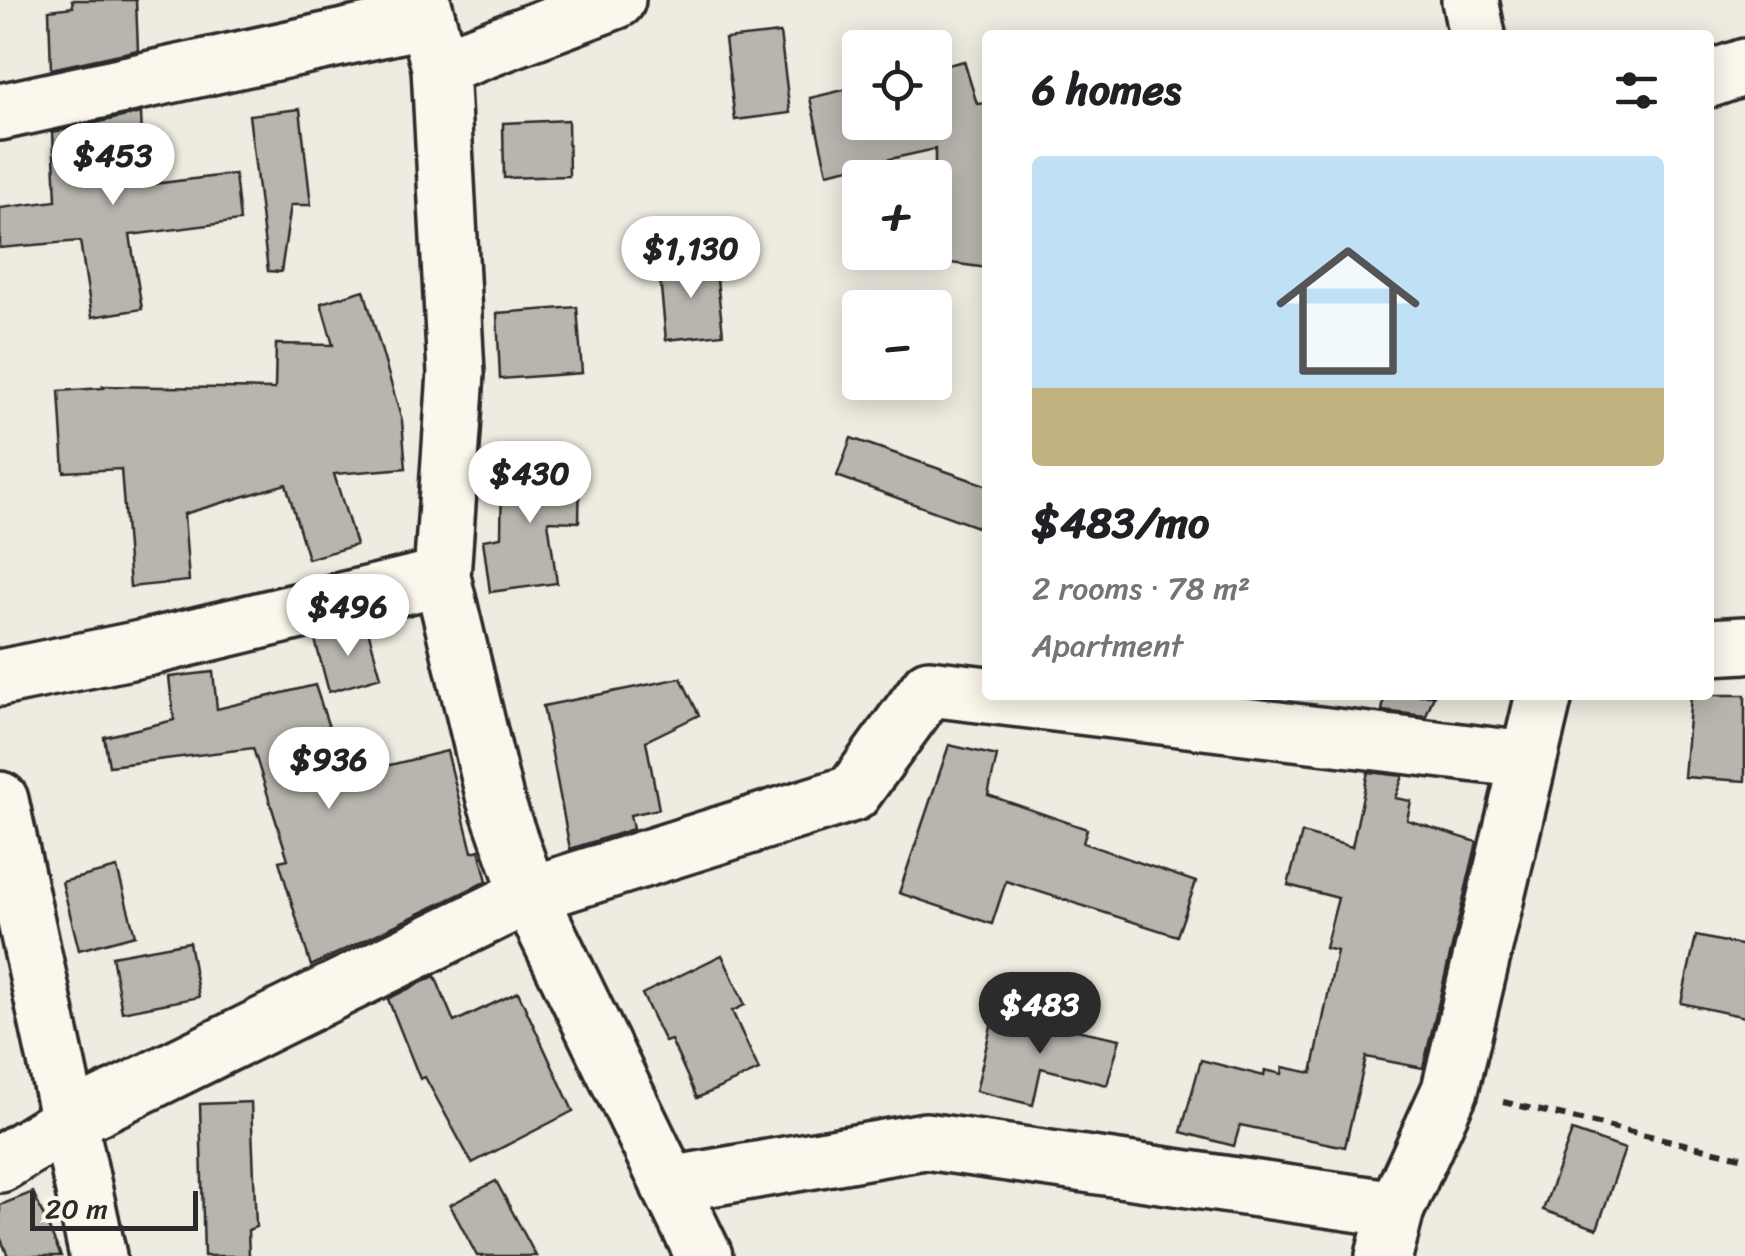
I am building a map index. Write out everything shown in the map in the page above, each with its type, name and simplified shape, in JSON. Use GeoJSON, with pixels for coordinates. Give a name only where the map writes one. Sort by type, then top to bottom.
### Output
{"type":"FeatureCollection","features":[{"type":"Feature","properties":{"kind":"street"},"geometry":{"type":"LineString","coordinates":[[0,112],[430,29],[618,0]]}},
{"type":"Feature","properties":{"kind":"street"},"geometry":{"type":"LineString","coordinates":[[1470,0],[1475,30]]}},
{"type":"Feature","properties":{"kind":"street"},"geometry":{"type":"LineString","coordinates":[[430,29],[456,373],[442,577],[495,798],[529,896],[704,1256]]}},
{"type":"Feature","properties":{"kind":"street"},"geometry":{"type":"LineString","coordinates":[[1714,79],[1745,67]]}},
{"type":"Feature","properties":{"kind":"street"},"geometry":{"type":"LineString","coordinates":[[0,678],[150,647],[442,577]]}},
{"type":"Feature","properties":{"kind":"street"},"geometry":{"type":"LineString","coordinates":[[1714,648],[1745,646]]}},
{"type":"Feature","properties":{"kind":"street"},"geometry":{"type":"LineString","coordinates":[[0,1164],[71,1120],[529,896],[853,793],[929,688],[982,694]]}},
{"type":"Feature","properties":{"kind":"street"},"geometry":{"type":"LineString","coordinates":[[1028,700],[1526,760]]}},
{"type":"Feature","properties":{"kind":"street"},"geometry":{"type":"LineString","coordinates":[[669,1186],[925,1141],[1390,1232],[1450,1090],[1543,700]]}},
{"type":"Feature","properties":{"kind":"street"},"geometry":{"type":"LineString","coordinates":[[0,800],[98,1256]]}},
{"type":"Feature","properties":{"kind":"path"},"geometry":{"type":"LineString","coordinates":[[1450,1090],[1745,1158]]}},
{"type":"Feature","properties":{"kind":"building"},"geometry":{"type":"Polygon","coordinates":[[[72,0],[136,0],[138,50],[51,69],[49,10],[73,7],[72,0]]]}},
{"type":"Feature","properties":{"kind":"building"},"geometry":{"type":"Polygon","coordinates":[[[780,33],[790,113],[735,120],[725,39],[780,33]]]}},
{"type":"Feature","properties":{"kind":"building"},"geometry":{"type":"Polygon","coordinates":[[[964,61],[977,104],[982,104],[982,267],[952,263],[952,160],[935,160],[935,149],[886,160],[842,160],[842,170],[827,173],[810,98],[842,90],[842,140],[952,140],[952,64],[964,61]]]}},
{"type":"Feature","properties":{"kind":"building"},"geometry":{"type":"Polygon","coordinates":[[[300,109],[311,205],[291,205],[281,272],[268,271],[249,115],[300,109]]]}},
{"type":"Feature","properties":{"kind":"building"},"geometry":{"type":"Polygon","coordinates":[[[141,113],[144,185],[235,174],[240,221],[130,235],[142,309],[92,317],[80,241],[0,248],[0,208],[56,201],[53,132],[141,113]]]}},
{"type":"Feature","properties":{"kind":"building"},"geometry":{"type":"Polygon","coordinates":[[[568,120],[569,176],[504,178],[503,123],[568,120]]]}},
{"type":"Feature","properties":{"kind":"building"},"geometry":{"type":"Polygon","coordinates":[[[715,262],[723,334],[666,340],[659,267],[715,262]]]}},
{"type":"Feature","properties":{"kind":"building"},"geometry":{"type":"Polygon","coordinates":[[[364,290],[402,421],[406,468],[334,474],[356,545],[308,559],[286,484],[184,514],[189,581],[130,587],[121,469],[64,472],[59,391],[103,386],[275,389],[276,344],[333,345],[321,303],[364,290]]]}},
{"type":"Feature","properties":{"kind":"building"},"geometry":{"type":"Polygon","coordinates":[[[577,307],[582,373],[500,379],[497,313],[577,307]]]}},
{"type":"Feature","properties":{"kind":"building"},"geometry":{"type":"Polygon","coordinates":[[[851,438],[982,484],[982,529],[837,476],[851,438]]]}},
{"type":"Feature","properties":{"kind":"building"},"geometry":{"type":"Polygon","coordinates":[[[502,469],[580,470],[579,522],[548,521],[557,583],[490,592],[483,540],[501,537],[502,469]]]}},
{"type":"Feature","properties":{"kind":"building"},"geometry":{"type":"Polygon","coordinates":[[[367,627],[381,677],[329,692],[315,640],[367,627]]]}},
{"type":"Feature","properties":{"kind":"building"},"geometry":{"type":"Polygon","coordinates":[[[213,672],[217,709],[315,685],[345,776],[447,751],[472,852],[479,850],[487,881],[311,966],[279,861],[288,859],[253,748],[109,766],[104,737],[174,720],[169,677],[213,672]]]}},
{"type":"Feature","properties":{"kind":"building"},"geometry":{"type":"Polygon","coordinates":[[[681,678],[699,715],[646,741],[659,809],[630,815],[633,829],[570,849],[543,706],[681,678]]]}},
{"type":"Feature","properties":{"kind":"building"},"geometry":{"type":"Polygon","coordinates":[[[1745,695],[1745,781],[1684,777],[1691,700],[1745,695]]]}},
{"type":"Feature","properties":{"kind":"building"},"geometry":{"type":"Polygon","coordinates":[[[1384,700],[1432,700],[1426,716],[1382,711],[1384,700]]]}},
{"type":"Feature","properties":{"kind":"building"},"geometry":{"type":"Polygon","coordinates":[[[949,745],[997,756],[988,795],[1087,829],[1083,843],[1196,882],[1177,936],[1006,881],[992,924],[899,893],[949,745]]]}},
{"type":"Feature","properties":{"kind":"building"},"geometry":{"type":"Polygon","coordinates":[[[1368,772],[1403,776],[1395,798],[1411,801],[1407,820],[1477,842],[1423,1068],[1366,1057],[1345,1147],[1240,1125],[1234,1146],[1181,1132],[1201,1060],[1264,1076],[1265,1070],[1282,1074],[1283,1067],[1312,1073],[1337,951],[1325,948],[1338,898],[1288,885],[1302,833],[1352,847],[1368,772]]]}},
{"type":"Feature","properties":{"kind":"building"},"geometry":{"type":"Polygon","coordinates":[[[117,868],[135,935],[79,950],[62,882],[117,868]]]}},
{"type":"Feature","properties":{"kind":"building"},"geometry":{"type":"Polygon","coordinates":[[[1696,936],[1745,946],[1745,1017],[1681,1003],[1696,936]]]}},
{"type":"Feature","properties":{"kind":"building"},"geometry":{"type":"Polygon","coordinates":[[[189,942],[199,997],[122,1012],[112,956],[189,942]]]}},
{"type":"Feature","properties":{"kind":"building"},"geometry":{"type":"Polygon","coordinates":[[[722,955],[745,1005],[732,1011],[759,1070],[697,1098],[671,1040],[665,1042],[642,994],[722,955]]]}},
{"type":"Feature","properties":{"kind":"building"},"geometry":{"type":"Polygon","coordinates":[[[435,976],[454,1022],[518,992],[573,1111],[472,1163],[425,1077],[420,1079],[388,999],[435,976]]]}},
{"type":"Feature","properties":{"kind":"building"},"geometry":{"type":"Polygon","coordinates":[[[994,1013],[1120,1039],[1107,1085],[1041,1068],[1033,1105],[976,1091],[994,1013]]]}},
{"type":"Feature","properties":{"kind":"building"},"geometry":{"type":"Polygon","coordinates":[[[251,1102],[256,1227],[248,1230],[249,1256],[204,1256],[200,1104],[251,1102]]]}},
{"type":"Feature","properties":{"kind":"building"},"geometry":{"type":"Polygon","coordinates":[[[1572,1131],[1625,1149],[1597,1229],[1543,1210],[1572,1131]]]}},
{"type":"Feature","properties":{"kind":"building"},"geometry":{"type":"Polygon","coordinates":[[[496,1181],[536,1256],[477,1256],[450,1205],[496,1181]]]}},
{"type":"Feature","properties":{"kind":"building"},"geometry":{"type":"Polygon","coordinates":[[[33,1192],[61,1256],[8,1256],[0,1237],[0,1205],[33,1192]]]}}]}
